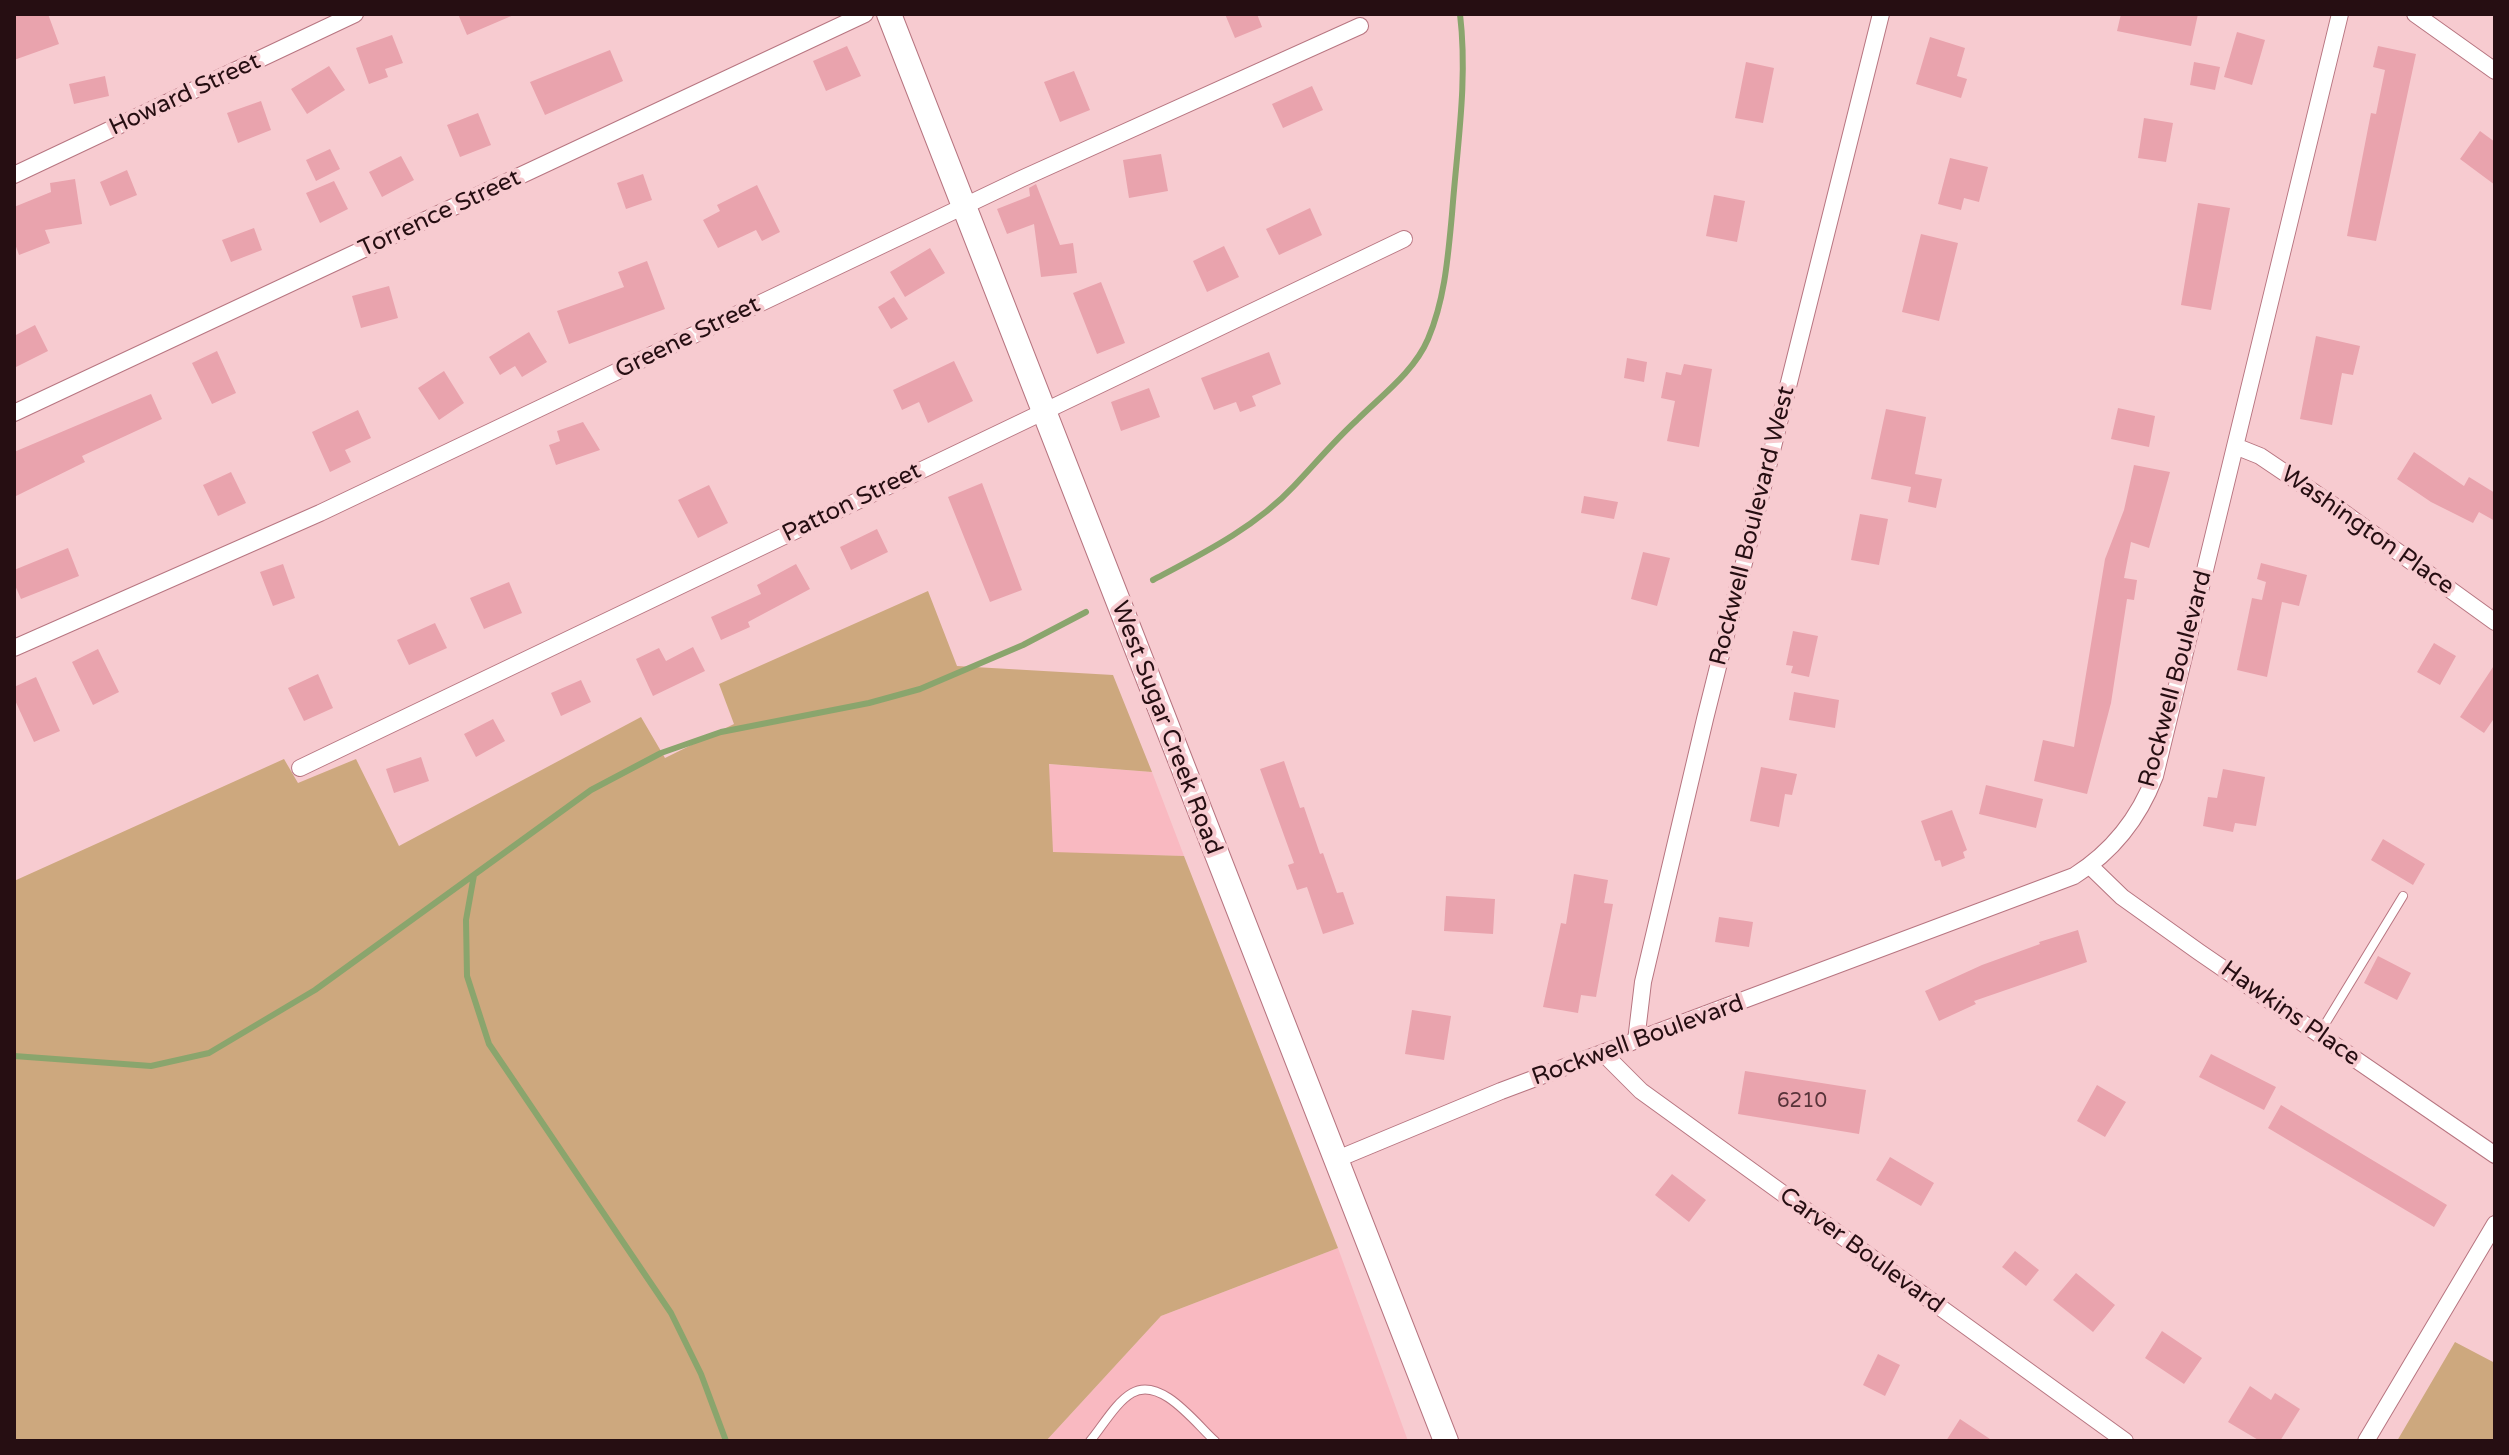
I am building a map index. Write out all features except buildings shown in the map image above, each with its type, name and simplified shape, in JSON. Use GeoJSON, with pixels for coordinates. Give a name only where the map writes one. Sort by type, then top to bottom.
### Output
{"type":"FeatureCollection","features":[{"type":"Feature","properties":{"kind":"main road","name":"West Sugar Creek Road"},"geometry":{"type":"LineString","coordinates":[[889,14],[1446,1441]]}},
{"type":"Feature","properties":{"kind":"street","name":"Howard Street"},"geometry":{"type":"LineString","coordinates":[[14,175],[355,14]]}},
{"type":"Feature","properties":{"kind":"street","name":"Torrence Street"},"geometry":{"type":"LineString","coordinates":[[14,413],[865,14]]}},
{"type":"Feature","properties":{"kind":"street","name":"Rockwell Boulevard West"},"geometry":{"type":"LineString","coordinates":[[1636,1041],[1643,982],[1705,719],[1881,14]]}},
{"type":"Feature","properties":{"kind":"street","name":"Rockwell Boulevard"},"geometry":{"type":"LineString","coordinates":[[1335,1160],[1603,1053],[1889,949],[2074,876],[2114,845],[2135,818],[2155,776],[2340,14]]}},
{"type":"Feature","properties":{"kind":"street"},"geometry":{"type":"LineString","coordinates":[[2415,14],[2495,71]]}},
{"type":"Feature","properties":{"kind":"street","name":"Greene Street"},"geometry":{"type":"LineString","coordinates":[[14,648],[320,513],[963,207],[1360,26]]}},
{"type":"Feature","properties":{"kind":"street","name":"Patton Street"},"geometry":{"type":"LineString","coordinates":[[300,768],[1404,239]]}},
{"type":"Feature","properties":{"kind":"street","name":"Washington Place"},"geometry":{"type":"LineString","coordinates":[[2235,446],[2260,456],[2340,510],[2495,622]]}},
{"type":"Feature","properties":{"kind":"street","name":"Hawkins Place"},"geometry":{"type":"LineString","coordinates":[[2090,866],[2122,897],[2495,1155]]}},
{"type":"Feature","properties":{"kind":"street","name":"Carver Boulevard"},"geometry":{"type":"LineString","coordinates":[[1603,1053],[1641,1091],[2125,1441]]}},
{"type":"Feature","properties":{"kind":"street"},"geometry":{"type":"LineString","coordinates":[[2366,1441],[2495,1224]]}},
{"type":"Feature","properties":{"kind":"lane"},"geometry":{"type":"LineString","coordinates":[[2319,1034],[2403,896]]}},
{"type":"Feature","properties":{"kind":"lane"},"geometry":{"type":"LineString","coordinates":[[1090,1441],[1132,1393],[1148,1390],[1162,1393],[1215,1441]]}},
{"type":"Feature","properties":{"kind":"shaded area"},"geometry":{"type":"Polygon","coordinates":[[[928,591],[957,666],[1113,675],[1152,772],[1049,764],[1053,852],[1184,856],[1338,1248],[1161,1316],[1046,1441],[14,1441],[14,881],[284,759],[298,783],[356,759],[399,846],[641,717],[665,758],[734,724],[719,684],[928,591]]]}},
{"type":"Feature","properties":{"kind":"shaded area"},"geometry":{"type":"Polygon","coordinates":[[[994,760],[1152,772],[1184,856],[1031,853],[994,760]]]}},
{"type":"Feature","properties":{"kind":"shaded area"},"geometry":{"type":"Polygon","coordinates":[[[1338,1248],[1408,1441],[1046,1441],[1161,1316],[1338,1248]]]}},
{"type":"Feature","properties":{"kind":"shaded area"},"geometry":{"type":"Polygon","coordinates":[[[2455,1342],[2495,1363],[2495,1441],[2397,1441],[2455,1342]]]}},
{"type":"Feature","properties":{"kind":"waterway"},"geometry":{"type":"LineString","coordinates":[[1153,580],[1228,539],[1279,501],[1340,436],[1396,383],[1422,351],[1438,308],[1449,246],[1462,89],[1460,14]]}},
{"type":"Feature","properties":{"kind":"waterway"},"geometry":{"type":"LineString","coordinates":[[14,1056],[151,1066],[209,1053],[315,990],[591,790],[661,753],[721,732],[869,703],[920,689],[1023,645],[1086,612]]}},
{"type":"Feature","properties":{"kind":"waterway"},"geometry":{"type":"LineString","coordinates":[[474,875],[466,920],[467,976],[489,1044],[671,1313],[701,1374],[726,1441]]}}]}
